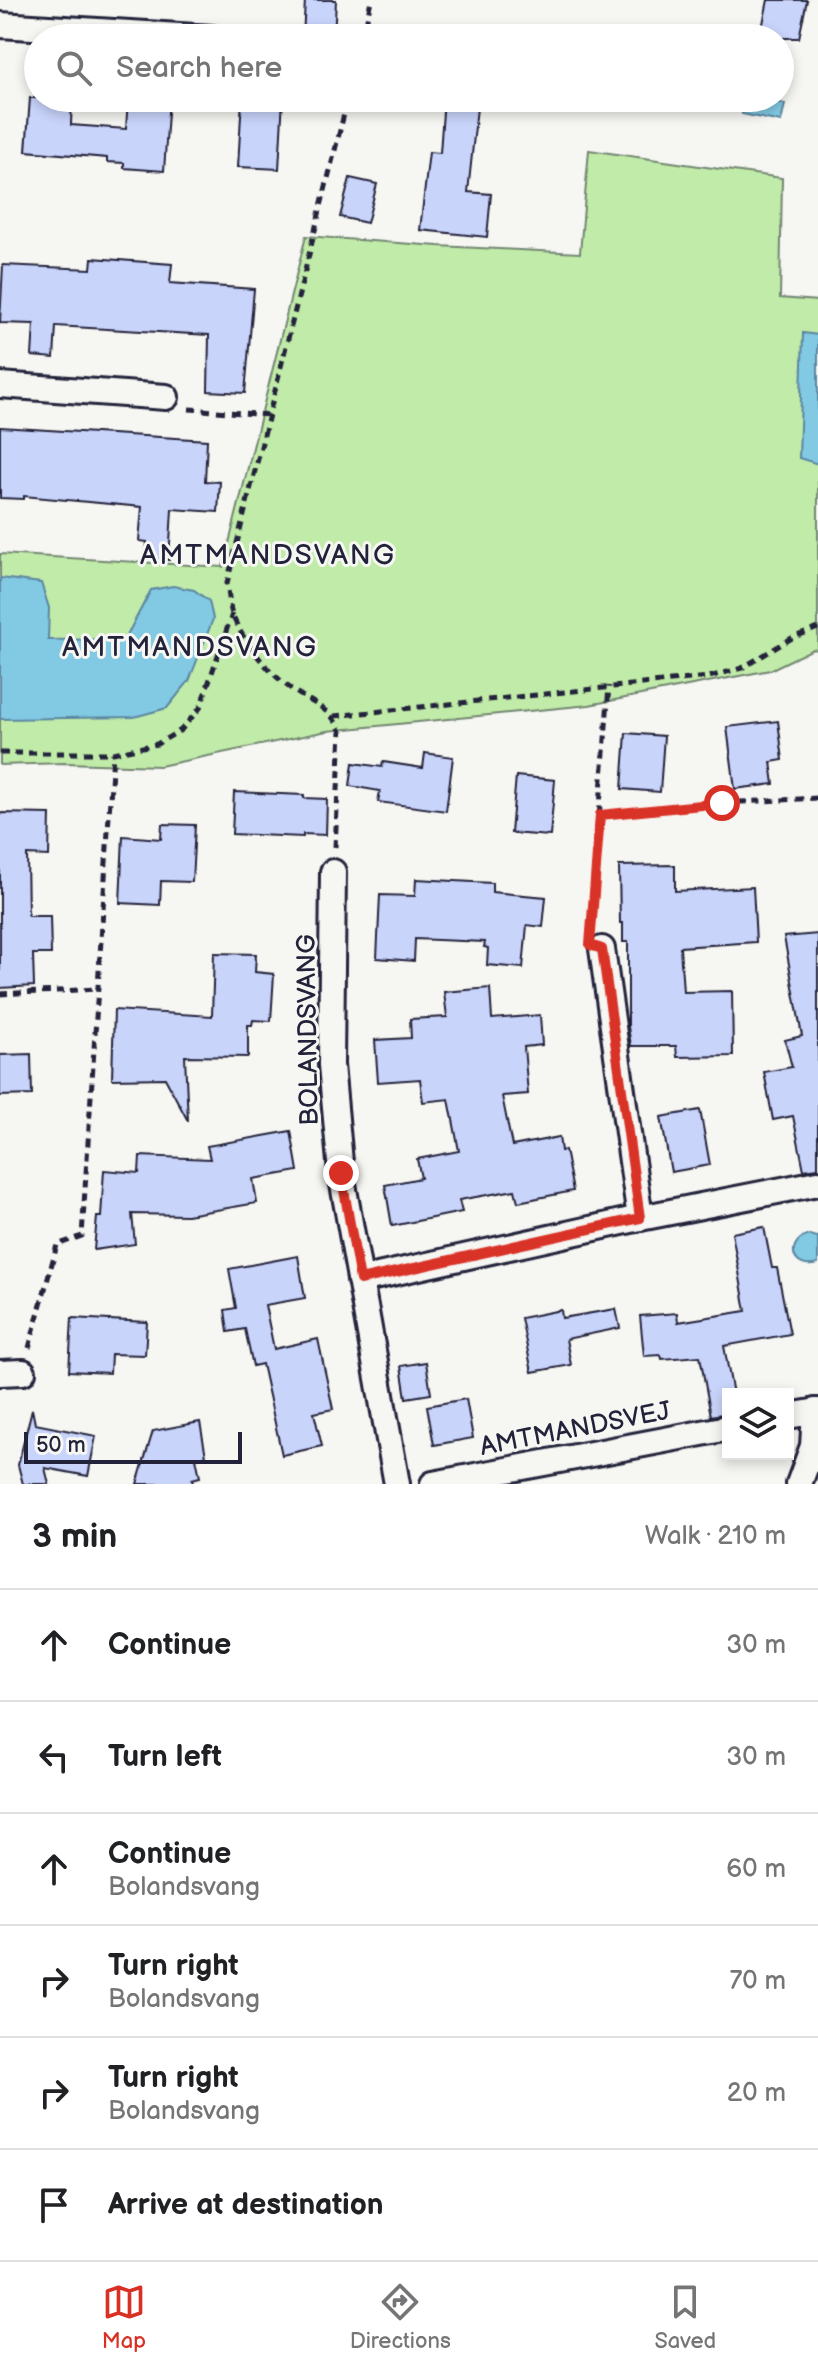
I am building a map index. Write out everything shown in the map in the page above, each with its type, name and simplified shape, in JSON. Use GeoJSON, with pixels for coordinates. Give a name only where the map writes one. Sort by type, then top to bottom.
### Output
{"type":"FeatureCollection","features":[{"type":"Feature","properties":{"kind":"street"},"geometry":{"type":"LineString","coordinates":[[0,25],[24,26]]}},
{"type":"Feature","properties":{"kind":"street"},"geometry":{"type":"LineString","coordinates":[[0,385],[166,397]]}},
{"type":"Feature","properties":{"kind":"street","name":"BOLANDSVANG"},"geometry":{"type":"LineString","coordinates":[[333,872],[331,1065],[343,1195],[397,1484]]}},
{"type":"Feature","properties":{"kind":"street"},"geometry":{"type":"LineString","coordinates":[[602,949],[640,1218]]}},
{"type":"Feature","properties":{"kind":"street"},"geometry":{"type":"LineString","coordinates":[[360,1280],[640,1218],[818,1183]]}},
{"type":"Feature","properties":{"kind":"street"},"geometry":{"type":"LineString","coordinates":[[794,1415],[817,1411],[813,1446],[799,1484]]}},
{"type":"Feature","properties":{"kind":"street","name":"AMTMANDSVEJ"},"geometry":{"type":"LineString","coordinates":[[433,1484],[722,1429]]}},
{"type":"Feature","properties":{"kind":"path"},"geometry":{"type":"LineString","coordinates":[[366,24],[371,0]]}},
{"type":"Feature","properties":{"kind":"path"},"geometry":{"type":"LineString","coordinates":[[333,872],[341,732],[334,716],[288,687],[249,643],[232,614],[227,583],[345,112]]}},
{"type":"Feature","properties":{"kind":"path"},"geometry":{"type":"LineString","coordinates":[[166,397],[175,408],[269,415]]}},
{"type":"Feature","properties":{"kind":"path"},"geometry":{"type":"LineString","coordinates":[[0,753],[113,753],[157,744],[181,730],[200,708],[232,614]]}},
{"type":"Feature","properties":{"kind":"path"},"geometry":{"type":"LineString","coordinates":[[334,716],[709,677],[742,668],[792,638],[818,628]]}},
{"type":"Feature","properties":{"kind":"path"},"geometry":{"type":"LineString","coordinates":[[602,949],[590,945],[609,686]]}},
{"type":"Feature","properties":{"kind":"path"},"geometry":{"type":"LineString","coordinates":[[11,1372],[57,1245],[82,1236],[113,753]]}},
{"type":"Feature","properties":{"kind":"path"},"geometry":{"type":"LineString","coordinates":[[600,815],[722,803],[818,798]]}},
{"type":"Feature","properties":{"kind":"path"},"geometry":{"type":"LineString","coordinates":[[0,994],[97,989]]}},
{"type":"Feature","properties":{"kind":"green space"},"geometry":{"type":"Polygon","coordinates":[[[589,150],[782,178],[780,298],[818,301],[818,650],[813,649],[770,670],[589,705],[327,731],[160,766],[65,763],[0,765],[0,554],[223,567],[306,236],[580,253],[589,150]]]}},
{"type":"Feature","properties":{"kind":"water"},"geometry":{"type":"Polygon","coordinates":[[[742,112],[783,112],[781,122],[742,112]]]}},
{"type":"Feature","properties":{"kind":"water"},"geometry":{"type":"Polygon","coordinates":[[[803,333],[818,335],[818,464],[799,458],[803,333]]]}},
{"type":"Feature","properties":{"kind":"water"},"geometry":{"type":"Polygon","coordinates":[[[0,578],[41,583],[49,608],[48,640],[125,639],[151,590],[173,586],[194,590],[209,601],[213,619],[189,681],[167,708],[134,717],[0,719],[0,578]]]}},
{"type":"Feature","properties":{"kind":"water"},"geometry":{"type":"Polygon","coordinates":[[[809,1235],[818,1237],[818,1264],[802,1264],[794,1255],[796,1244],[809,1235]]]}},
{"type":"Feature","properties":{"kind":"building"},"geometry":{"type":"Polygon","coordinates":[[[305,0],[336,0],[335,24],[304,24],[305,0]]]}},
{"type":"Feature","properties":{"kind":"building"},"geometry":{"type":"Polygon","coordinates":[[[768,0],[807,0],[799,38],[794,38],[794,24],[763,24],[768,0]]]}},
{"type":"Feature","properties":{"kind":"building"},"geometry":{"type":"Polygon","coordinates":[[[29,112],[71,112],[71,125],[126,129],[127,112],[168,112],[164,171],[124,168],[124,163],[107,162],[107,158],[26,151],[29,112]]]}},
{"type":"Feature","properties":{"kind":"building"},"geometry":{"type":"Polygon","coordinates":[[[241,112],[282,112],[279,169],[238,167],[241,112]]]}},
{"type":"Feature","properties":{"kind":"building"},"geometry":{"type":"Polygon","coordinates":[[[443,112],[477,112],[468,192],[491,194],[487,237],[420,230],[429,152],[440,153],[443,112]]]}},
{"type":"Feature","properties":{"kind":"building"},"geometry":{"type":"Polygon","coordinates":[[[350,178],[377,184],[367,223],[340,217],[350,178]]]}},
{"type":"Feature","properties":{"kind":"building"},"geometry":{"type":"Polygon","coordinates":[[[92,258],[172,264],[170,283],[254,289],[245,393],[208,391],[209,335],[56,326],[54,358],[32,356],[34,324],[0,323],[3,265],[91,269],[92,258]]]}},
{"type":"Feature","properties":{"kind":"building"},"geometry":{"type":"Polygon","coordinates":[[[0,427],[207,440],[205,481],[220,482],[218,512],[172,509],[169,560],[146,559],[147,542],[139,541],[142,507],[24,496],[24,499],[0,498],[0,427]]]}},
{"type":"Feature","properties":{"kind":"building"},"geometry":{"type":"Polygon","coordinates":[[[778,721],[783,760],[771,762],[774,784],[735,789],[727,727],[778,721]]]}},
{"type":"Feature","properties":{"kind":"building"},"geometry":{"type":"Polygon","coordinates":[[[626,733],[664,736],[660,792],[622,789],[626,733]]]}},
{"type":"Feature","properties":{"kind":"building"},"geometry":{"type":"Polygon","coordinates":[[[425,753],[453,757],[446,811],[378,802],[380,791],[350,786],[353,763],[382,767],[383,762],[423,768],[425,753]]]}},
{"type":"Feature","properties":{"kind":"building"},"geometry":{"type":"Polygon","coordinates":[[[516,776],[555,780],[550,836],[511,833],[516,776]]]}},
{"type":"Feature","properties":{"kind":"building"},"geometry":{"type":"Polygon","coordinates":[[[234,792],[327,799],[326,835],[232,834],[234,792]]]}},
{"type":"Feature","properties":{"kind":"building"},"geometry":{"type":"Polygon","coordinates":[[[0,813],[50,814],[49,856],[27,855],[28,916],[50,916],[51,954],[33,954],[34,986],[0,988],[0,813]]]}},
{"type":"Feature","properties":{"kind":"building"},"geometry":{"type":"Polygon","coordinates":[[[162,824],[195,825],[192,882],[161,881],[160,905],[120,903],[123,836],[161,839],[162,824]]]}},
{"type":"Feature","properties":{"kind":"building"},"geometry":{"type":"Polygon","coordinates":[[[675,865],[675,891],[753,887],[756,942],[680,947],[683,992],[732,991],[733,1056],[677,1057],[676,1046],[631,1046],[628,1027],[628,942],[623,942],[623,923],[620,923],[619,866],[675,865]]]}},
{"type":"Feature","properties":{"kind":"building"},"geometry":{"type":"Polygon","coordinates":[[[416,879],[492,883],[492,892],[546,897],[543,927],[527,925],[523,968],[487,965],[488,948],[484,947],[485,942],[415,939],[414,961],[377,958],[380,895],[415,896],[416,879]]]}},
{"type":"Feature","properties":{"kind":"building"},"geometry":{"type":"Polygon","coordinates":[[[818,934],[818,1168],[804,1170],[793,1116],[773,1120],[764,1072],[792,1067],[785,1040],[802,1036],[784,937],[818,934]]]}},
{"type":"Feature","properties":{"kind":"building"},"geometry":{"type":"Polygon","coordinates":[[[214,953],[256,954],[255,972],[274,974],[271,1021],[253,1020],[252,1025],[248,1025],[248,1057],[185,1056],[188,1121],[165,1078],[112,1079],[114,1010],[212,1016],[214,953]]]}},
{"type":"Feature","properties":{"kind":"building"},"geometry":{"type":"Polygon","coordinates":[[[490,988],[492,1019],[540,1015],[542,1045],[524,1047],[528,1094],[502,1096],[512,1146],[559,1137],[561,1151],[565,1150],[573,1191],[518,1202],[515,1190],[459,1200],[462,1212],[392,1226],[385,1185],[421,1178],[417,1159],[459,1151],[449,1099],[423,1102],[420,1079],[378,1082],[375,1040],[411,1038],[410,1019],[447,1017],[444,992],[490,988]]]}},
{"type":"Feature","properties":{"kind":"building"},"geometry":{"type":"Polygon","coordinates":[[[31,1054],[32,1095],[0,1096],[0,1055],[31,1054]]]}},
{"type":"Feature","properties":{"kind":"building"},"geometry":{"type":"Polygon","coordinates":[[[700,1110],[710,1165],[671,1172],[661,1117],[700,1110]]]}},
{"type":"Feature","properties":{"kind":"building"},"geometry":{"type":"Polygon","coordinates":[[[291,1131],[298,1171],[253,1179],[257,1203],[187,1215],[132,1214],[135,1244],[94,1250],[97,1217],[101,1217],[104,1170],[139,1173],[140,1156],[210,1159],[207,1146],[291,1131]]]}},
{"type":"Feature","properties":{"kind":"building"},"geometry":{"type":"Polygon","coordinates":[[[764,1227],[772,1268],[777,1268],[790,1334],[724,1346],[732,1388],[722,1388],[722,1414],[711,1416],[700,1356],[662,1359],[661,1355],[644,1356],[640,1316],[677,1313],[678,1322],[746,1311],[732,1233],[764,1227]]]}},
{"type":"Feature","properties":{"kind":"building"},"geometry":{"type":"Polygon","coordinates":[[[298,1256],[305,1298],[265,1305],[274,1349],[318,1339],[333,1409],[314,1413],[322,1446],[282,1455],[262,1364],[253,1366],[245,1329],[228,1332],[225,1310],[236,1308],[229,1269],[298,1256]]]}},
{"type":"Feature","properties":{"kind":"building"},"geometry":{"type":"Polygon","coordinates":[[[616,1309],[620,1328],[566,1339],[571,1365],[532,1372],[521,1318],[561,1310],[562,1318],[616,1309]]]}},
{"type":"Feature","properties":{"kind":"building"},"geometry":{"type":"Polygon","coordinates":[[[72,1318],[147,1322],[145,1355],[111,1354],[110,1373],[69,1371],[72,1318]]]}},
{"type":"Feature","properties":{"kind":"building"},"geometry":{"type":"Polygon","coordinates":[[[426,1362],[431,1394],[406,1398],[401,1366],[426,1362]]]}},
{"type":"Feature","properties":{"kind":"building"},"geometry":{"type":"Polygon","coordinates":[[[466,1399],[473,1438],[434,1445],[427,1406],[466,1399]]]}},
{"type":"Feature","properties":{"kind":"building"},"geometry":{"type":"Polygon","coordinates":[[[32,1409],[35,1424],[96,1436],[88,1476],[45,1468],[49,1484],[23,1484],[18,1465],[32,1409]]]}},
{"type":"Feature","properties":{"kind":"building"},"geometry":{"type":"Polygon","coordinates":[[[200,1422],[206,1456],[196,1458],[200,1477],[192,1479],[193,1484],[137,1484],[153,1431],[200,1422]]]}},
{"type":"Feature","properties":{"kind":"district","name":"AMTMANDSVANG"},"geometry":{"type":"Point","coordinates":[268,554]}},
{"type":"Feature","properties":{"kind":"district","name":"AMTMANDSVANG"},"geometry":{"type":"Point","coordinates":[190,646]}},
{"type":"Feature","properties":{"kind":"route"},"geometry":{"type":"LineString","coordinates":[[341,1173],[360,1280],[640,1218],[602,949],[590,945],[600,815],[722,803]]}}]}
